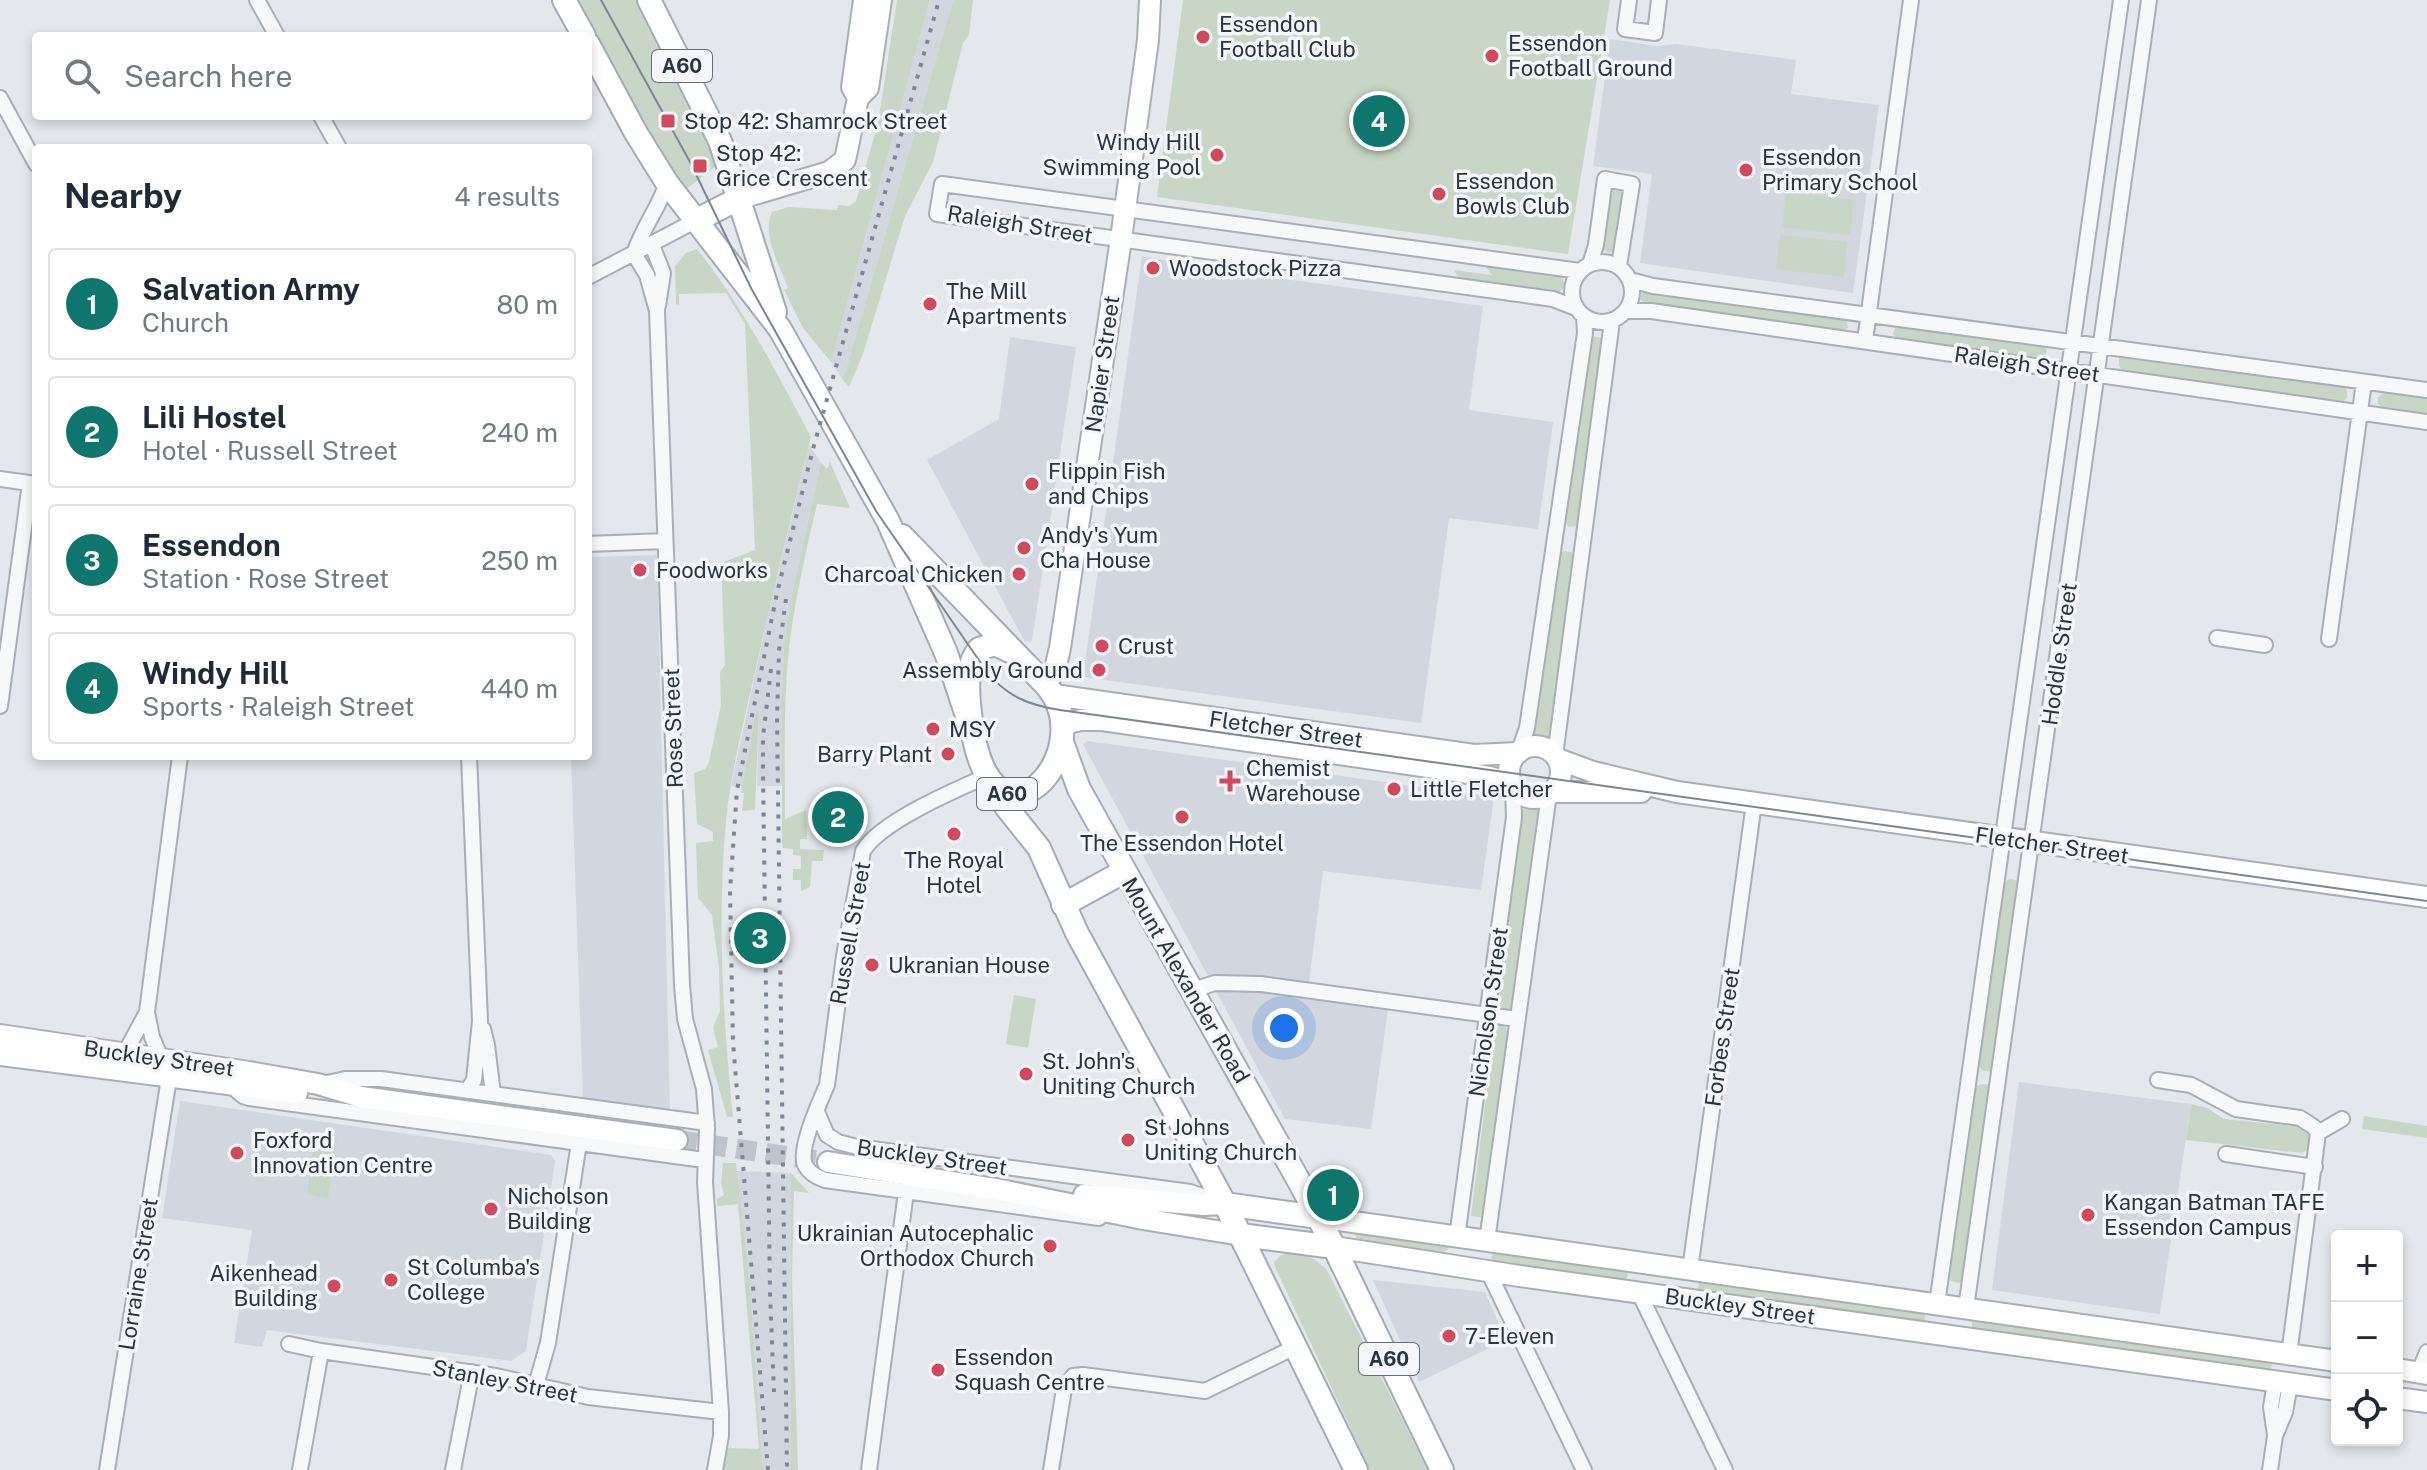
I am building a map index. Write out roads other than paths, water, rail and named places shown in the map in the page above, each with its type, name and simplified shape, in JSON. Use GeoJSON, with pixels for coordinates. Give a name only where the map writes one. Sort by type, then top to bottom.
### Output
{"type":"FeatureCollection","features":[{"type":"Feature","properties":{"kind":"main road"},"geometry":{"type":"LineString","coordinates":[[564,0],[582,32]]}},
{"type":"Feature","properties":{"kind":"main road","name":"A60"},"geometry":{"type":"LineString","coordinates":[[649,0],[716,132],[780,329]]}},
{"type":"Feature","properties":{"kind":"main road"},"geometry":{"type":"LineString","coordinates":[[858,98],[852,87],[864,0]]}},
{"type":"Feature","properties":{"kind":"main road"},"geometry":{"type":"LineString","coordinates":[[695,221],[738,199],[829,172],[839,166],[849,150],[858,98],[868,88],[881,0]]}},
{"type":"Feature","properties":{"kind":"main road","name":"Napier Street"},"geometry":{"type":"LineString","coordinates":[[1148,40],[1150,0]]}},
{"type":"Feature","properties":{"kind":"main road","name":"Napier Street"},"geometry":{"type":"LineString","coordinates":[[1050,690],[1059,658],[1148,40],[1157,0]]}},
{"type":"Feature","properties":{"kind":"main road","name":"A60"},"geometry":{"type":"LineString","coordinates":[[592,51],[667,183],[780,329],[888,521],[946,653],[988,778],[1039,848],[1063,905],[1225,1204],[1356,1470]]}},
{"type":"Feature","properties":{"kind":"main road","name":"A60"},"geometry":{"type":"LineString","coordinates":[[888,521],[1050,690],[1063,735],[1043,780],[1029,791],[1009,795],[997,789],[988,778]]}},
{"type":"Feature","properties":{"kind":"main road","name":"A60"},"geometry":{"type":"LineString","coordinates":[[973,734],[969,692],[972,660],[979,649],[988,644],[1001,645],[1010,651]]}},
{"type":"Feature","properties":{"kind":"main road","name":"Fletcher Street"},"geometry":{"type":"LineString","coordinates":[[1050,690],[1474,755],[1518,752]]}},
{"type":"Feature","properties":{"kind":"main road","name":"Fletcher Street"},"geometry":{"type":"LineString","coordinates":[[1063,735],[1081,720],[1102,720],[1443,769],[1485,776],[1512,785]]}},
{"type":"Feature","properties":{"kind":"main road","name":"Mount Alexander Road"},"geometry":{"type":"LineString","coordinates":[[1063,735],[1075,781],[1334,1247],[1442,1470]]}},
{"type":"Feature","properties":{"kind":"main road"},"geometry":{"type":"LineString","coordinates":[[1538,746],[1556,757],[1561,776],[1550,793],[1530,798],[1512,785],[1509,767],[1518,752],[1538,746]]}},
{"type":"Feature","properties":{"kind":"main road","name":"Fletcher Street"},"geometry":{"type":"LineString","coordinates":[[1556,757],[1593,772],[1677,792],[2427,897]]}},
{"type":"Feature","properties":{"kind":"main road","name":"Fletcher Street"},"geometry":{"type":"LineString","coordinates":[[1550,793],[1677,792]]}},
{"type":"Feature","properties":{"kind":"main road"},"geometry":{"type":"LineString","coordinates":[[1063,905],[1125,871]]}},
{"type":"Feature","properties":{"kind":"main road","name":"Buckley Street"},"geometry":{"type":"LineString","coordinates":[[0,1035],[318,1084],[361,1097]]}},
{"type":"Feature","properties":{"kind":"main road","name":"Buckley Street"},"geometry":{"type":"LineString","coordinates":[[0,1055],[228,1085],[334,1097],[361,1097],[677,1140]]}},
{"type":"Feature","properties":{"kind":"main road","name":"Buckley Street"},"geometry":{"type":"LineString","coordinates":[[828,1162],[996,1189],[1241,1235],[2331,1389]]}},
{"type":"Feature","properties":{"kind":"main road","name":"Buckley Street"},"geometry":{"type":"LineString","coordinates":[[996,1189],[1225,1204],[2331,1360]]}},
{"type":"Feature","properties":{"kind":"main road"},"geometry":{"type":"LineString","coordinates":[[1453,1264],[1457,1237]]}},
{"type":"Feature","properties":{"kind":"main road"},"geometry":{"type":"LineString","coordinates":[[1487,1241],[1484,1263],[1488,1271]]}},
{"type":"Feature","properties":{"kind":"main road"},"geometry":{"type":"LineString","coordinates":[[1642,1293],[1646,1263]]}},
{"type":"Feature","properties":{"kind":"main road"},"geometry":{"type":"LineString","coordinates":[[1686,1299],[1690,1270]]}},
{"type":"Feature","properties":{"kind":"main road"},"geometry":{"type":"LineString","coordinates":[[1935,1333],[1937,1304]]}},
{"type":"Feature","properties":{"kind":"main road"},"geometry":{"type":"LineString","coordinates":[[1935,1333],[1966,1308]]}},
{"type":"Feature","properties":{"kind":"main road"},"geometry":{"type":"LineString","coordinates":[[2282,1383],[2289,1355]]}},
{"type":"Feature","properties":{"kind":"main road"},"geometry":{"type":"LineString","coordinates":[[2403,1370],[2423,1373],[2413,1400]]}},
{"type":"Feature","properties":{"kind":"street"},"geometry":{"type":"LineString","coordinates":[[257,0],[275,32]]}},
{"type":"Feature","properties":{"kind":"street"},"geometry":{"type":"LineString","coordinates":[[1629,0],[1625,29],[1655,33],[1659,0]]}},
{"type":"Feature","properties":{"kind":"street"},"geometry":{"type":"LineString","coordinates":[[1865,341],[1911,0]]}},
{"type":"Feature","properties":{"kind":"street","name":"Hoddle Street"},"geometry":{"type":"LineString","coordinates":[[1937,1304],[2121,0]]}},
{"type":"Feature","properties":{"kind":"street","name":"Hoddle Street"},"geometry":{"type":"LineString","coordinates":[[1966,1308],[2149,0]]}},
{"type":"Feature","properties":{"kind":"street"},"geometry":{"type":"LineString","coordinates":[[0,98],[32,157]]}},
{"type":"Feature","properties":{"kind":"street"},"geometry":{"type":"LineString","coordinates":[[323,120],[337,144]]}},
{"type":"Feature","properties":{"kind":"street"},"geometry":{"type":"LineString","coordinates":[[1518,752],[1527,728],[1585,333],[1572,289],[1596,245],[1605,179],[1632,184],[1619,266]]}},
{"type":"Feature","properties":{"kind":"street"},"geometry":{"type":"LineString","coordinates":[[634,254],[641,233],[660,202],[667,183]]}},
{"type":"Feature","properties":{"kind":"street","name":"Raleigh Street"},"geometry":{"type":"LineString","coordinates":[[1580,312],[1553,299],[1524,294],[937,214],[942,184],[1585,268]]}},
{"type":"Feature","properties":{"kind":"street"},"geometry":{"type":"LineString","coordinates":[[592,275],[695,221]]}},
{"type":"Feature","properties":{"kind":"street","name":"Rose Street"},"geometry":{"type":"LineString","coordinates":[[652,245],[663,273],[657,311],[682,996],[685,1019],[702,1072],[707,1123],[704,1160],[721,1412],[721,1436],[715,1470]]}},
{"type":"Feature","properties":{"kind":"street","name":"Rose Street"},"geometry":{"type":"LineString","coordinates":[[634,254],[647,275],[657,311]]}},
{"type":"Feature","properties":{"kind":"street"},"geometry":{"type":"LineString","coordinates":[[1580,312],[1602,322],[1612,321],[1626,311],[1632,296],[1630,280],[1619,266],[1610,262],[1585,268]]}},
{"type":"Feature","properties":{"kind":"street","name":"Raleigh Street"},"geometry":{"type":"LineString","coordinates":[[1630,280],[1653,286],[2427,390]]}},
{"type":"Feature","properties":{"kind":"street","name":"Raleigh Street"},"geometry":{"type":"LineString","coordinates":[[1626,311],[1651,311],[2427,422]]}},
{"type":"Feature","properties":{"kind":"street"},"geometry":{"type":"LineString","coordinates":[[1556,757],[1612,321]]}},
{"type":"Feature","properties":{"kind":"street"},"geometry":{"type":"LineString","coordinates":[[2329,639],[2364,382]]}},
{"type":"Feature","properties":{"kind":"street"},"geometry":{"type":"LineString","coordinates":[[0,479],[32,483]]}},
{"type":"Feature","properties":{"kind":"street"},"geometry":{"type":"LineString","coordinates":[[0,706],[32,490]]}},
{"type":"Feature","properties":{"kind":"street"},"geometry":{"type":"LineString","coordinates":[[592,544],[665,541]]}},
{"type":"Feature","properties":{"kind":"street"},"geometry":{"type":"LineString","coordinates":[[2217,638],[2265,645]]}},
{"type":"Feature","properties":{"kind":"street"},"geometry":{"type":"LineString","coordinates":[[161,1058],[152,1037],[147,1012],[179,760]]}},
{"type":"Feature","properties":{"kind":"street"},"geometry":{"type":"LineString","coordinates":[[467,1091],[474,1080],[480,1021],[469,760]]}},
{"type":"Feature","properties":{"kind":"street","name":"Russell Street"},"geometry":{"type":"LineString","coordinates":[[816,1111],[827,1083],[842,970],[863,851],[883,829],[988,778]]}},
{"type":"Feature","properties":{"kind":"street","name":"Nicholson Street"},"geometry":{"type":"LineString","coordinates":[[1457,1237],[1515,814],[1512,785]]}},
{"type":"Feature","properties":{"kind":"street","name":"Nicholson Street"},"geometry":{"type":"LineString","coordinates":[[1487,1241],[1550,793]]}},
{"type":"Feature","properties":{"kind":"street","name":"Forbes Street"},"geometry":{"type":"LineString","coordinates":[[1690,1270],[1754,803]]}},
{"type":"Feature","properties":{"kind":"street"},"geometry":{"type":"LineString","coordinates":[[1193,990],[1215,983],[1261,984],[1517,1019]]}},
{"type":"Feature","properties":{"kind":"street"},"geometry":{"type":"LineString","coordinates":[[125,1053],[147,1012]]}},
{"type":"Feature","properties":{"kind":"street"},"geometry":{"type":"LineString","coordinates":[[480,1021],[487,1045],[493,1094]]}},
{"type":"Feature","properties":{"kind":"street","name":"Lorraine Street"},"geometry":{"type":"LineString","coordinates":[[107,1470],[169,1078]]}},
{"type":"Feature","properties":{"kind":"street","name":"Buckley Street"},"geometry":{"type":"LineString","coordinates":[[318,1084],[345,1079],[373,1079],[707,1123]]}},
{"type":"Feature","properties":{"kind":"street"},"geometry":{"type":"LineString","coordinates":[[2158,1080],[2191,1085],[2236,1109],[2300,1118],[2318,1133],[2289,1355]]}},
{"type":"Feature","properties":{"kind":"street","name":"Buckley Street"},"geometry":{"type":"LineString","coordinates":[[228,1085],[249,1098],[704,1160]]}},
{"type":"Feature","properties":{"kind":"street","name":"Buckley Street"},"geometry":{"type":"LineString","coordinates":[[816,1111],[803,1155],[811,1173],[825,1180],[1078,1216],[1143,1219]]}},
{"type":"Feature","properties":{"kind":"street","name":"Buckley Street"},"geometry":{"type":"LineString","coordinates":[[816,1111],[825,1133],[845,1144],[918,1157],[1194,1193],[1225,1204]]}},
{"type":"Feature","properties":{"kind":"street"},"geometry":{"type":"LineString","coordinates":[[2318,1133],[2342,1119]]}},
{"type":"Feature","properties":{"kind":"street"},"geometry":{"type":"LineString","coordinates":[[536,1385],[548,1343],[579,1143]]}},
{"type":"Feature","properties":{"kind":"street"},"geometry":{"type":"LineString","coordinates":[[2226,1154],[2315,1167]]}},
{"type":"Feature","properties":{"kind":"street"},"geometry":{"type":"LineString","coordinates":[[869,1470],[906,1192]]}},
{"type":"Feature","properties":{"kind":"street"},"geometry":{"type":"LineString","coordinates":[[1488,1271],[1584,1470]]}},
{"type":"Feature","properties":{"kind":"street"},"geometry":{"type":"LineString","coordinates":[[1642,1293],[1643,1301],[1725,1470]]}},
{"type":"Feature","properties":{"kind":"street","name":"Stanley Street"},"geometry":{"type":"LineString","coordinates":[[289,1344],[472,1372],[588,1397],[721,1412]]}},
{"type":"Feature","properties":{"kind":"street"},"geometry":{"type":"LineString","coordinates":[[1051,1470],[1064,1389],[1067,1381],[1078,1375],[1205,1391],[1295,1347]]}},
{"type":"Feature","properties":{"kind":"street"},"geometry":{"type":"LineString","coordinates":[[300,1470],[321,1351]]}},
{"type":"Feature","properties":{"kind":"street"},"geometry":{"type":"LineString","coordinates":[[2423,1373],[2427,1352]]}},
{"type":"Feature","properties":{"kind":"street"},"geometry":{"type":"LineString","coordinates":[[453,1470],[472,1372]]}},
{"type":"Feature","properties":{"kind":"street"},"geometry":{"type":"LineString","coordinates":[[2270,1470],[2275,1436],[2285,1412],[2282,1383]]}},
{"type":"Feature","properties":{"kind":"tunnel"},"geometry":{"type":"LineString","coordinates":[[677,1140],[828,1162]]}},
{"type":"Feature","properties":{"kind":"tram line"},"geometry":{"type":"LineString","coordinates":[[601,0],[690,162],[751,288],[876,511],[985,669],[1018,698],[1060,710],[2427,901]]}},
{"type":"Feature","properties":{"kind":"railway"},"geometry":{"type":"LineString","coordinates":[[768,1470],[733,1042],[730,891],[737,790],[777,593],[813,449],[939,0]]}},
{"type":"Feature","properties":{"kind":"railway"},"geometry":{"type":"LineString","coordinates":[[786,599],[779,651],[777,718],[787,1470]]}},
{"type":"Feature","properties":{"kind":"railway"},"geometry":{"type":"LineString","coordinates":[[771,669],[763,737],[763,769],[774,1392]]}},
{"type":"Feature","properties":{"kind":"place","name":"Essendon Football Club"},"geometry":{"type":"Point","coordinates":[1203,37]}},
{"type":"Feature","properties":{"kind":"place","name":"Essendon Football Ground"},"geometry":{"type":"Point","coordinates":[1492,56]}},
{"type":"Feature","properties":{"kind":"place","name":"Stop 42: Shamrock Street"},"geometry":{"type":"Point","coordinates":[668,121]}},
{"type":"Feature","properties":{"kind":"place","name":"Windy Hill"},"geometry":{"type":"Point","coordinates":[1379,121]}},
{"type":"Feature","properties":{"kind":"place","name":"Windy Hill Swimming Pool"},"geometry":{"type":"Point","coordinates":[1217,155]}},
{"type":"Feature","properties":{"kind":"place","name":"Stop 42: Grice Crescent"},"geometry":{"type":"Point","coordinates":[700,166]}},
{"type":"Feature","properties":{"kind":"place","name":"Essendon Primary School"},"geometry":{"type":"Point","coordinates":[1746,170]}},
{"type":"Feature","properties":{"kind":"place","name":"Essendon Bowls Club"},"geometry":{"type":"Point","coordinates":[1439,194]}},
{"type":"Feature","properties":{"kind":"place","name":"Woodstock Pizza"},"geometry":{"type":"Point","coordinates":[1153,268]}},
{"type":"Feature","properties":{"kind":"place","name":"The Mill Apartments"},"geometry":{"type":"Point","coordinates":[930,304]}},
{"type":"Feature","properties":{"kind":"place","name":"Flippin Fish and Chips"},"geometry":{"type":"Point","coordinates":[1032,484]}},
{"type":"Feature","properties":{"kind":"place","name":"Andy's Yum Cha House"},"geometry":{"type":"Point","coordinates":[1024,548]}},
{"type":"Feature","properties":{"kind":"place","name":"Foodworks"},"geometry":{"type":"Point","coordinates":[640,570]}},
{"type":"Feature","properties":{"kind":"place","name":"Charcoal Chicken"},"geometry":{"type":"Point","coordinates":[1019,574]}},
{"type":"Feature","properties":{"kind":"place","name":"Crust"},"geometry":{"type":"Point","coordinates":[1102,646]}},
{"type":"Feature","properties":{"kind":"place","name":"Assembly Ground"},"geometry":{"type":"Point","coordinates":[1099,670]}},
{"type":"Feature","properties":{"kind":"place","name":"MSY"},"geometry":{"type":"Point","coordinates":[933,729]}},
{"type":"Feature","properties":{"kind":"place","name":"Barry Plant"},"geometry":{"type":"Point","coordinates":[948,754]}},
{"type":"Feature","properties":{"kind":"place","name":"Chemist Warehouse"},"geometry":{"type":"Point","coordinates":[1230,781]}},
{"type":"Feature","properties":{"kind":"place","name":"Little Fletcher"},"geometry":{"type":"Point","coordinates":[1394,789]}},
{"type":"Feature","properties":{"kind":"place","name":"Lili Hostel"},"geometry":{"type":"Point","coordinates":[838,817]}},
{"type":"Feature","properties":{"kind":"place","name":"The Essendon Hotel"},"geometry":{"type":"Point","coordinates":[1182,817]}},
{"type":"Feature","properties":{"kind":"place","name":"The Royal Hotel"},"geometry":{"type":"Point","coordinates":[954,834]}},
{"type":"Feature","properties":{"kind":"place","name":"Essendon"},"geometry":{"type":"Point","coordinates":[760,938]}},
{"type":"Feature","properties":{"kind":"place","name":"Ukranian House"},"geometry":{"type":"Point","coordinates":[872,965]}},
{"type":"Feature","properties":{"kind":"place","name":"St. John's Uniting Church"},"geometry":{"type":"Point","coordinates":[1026,1074]}},
{"type":"Feature","properties":{"kind":"place","name":"St Johns Uniting Church"},"geometry":{"type":"Point","coordinates":[1128,1140]}},
{"type":"Feature","properties":{"kind":"place","name":"Foxford Innovation Centre"},"geometry":{"type":"Point","coordinates":[237,1153]}},
{"type":"Feature","properties":{"kind":"place","name":"Salvation Army"},"geometry":{"type":"Point","coordinates":[1333,1195]}},
{"type":"Feature","properties":{"kind":"place","name":"Nicholson Building"},"geometry":{"type":"Point","coordinates":[491,1209]}},
{"type":"Feature","properties":{"kind":"place","name":"Kangan Batman TAFE Essendon Campus"},"geometry":{"type":"Point","coordinates":[2088,1215]}},
{"type":"Feature","properties":{"kind":"place","name":"Ukrainian Autocephalic Orthodox Church"},"geometry":{"type":"Point","coordinates":[1050,1246]}},
{"type":"Feature","properties":{"kind":"place","name":"St Columba's College"},"geometry":{"type":"Point","coordinates":[391,1280]}},
{"type":"Feature","properties":{"kind":"place","name":"Aikenhead Building"},"geometry":{"type":"Point","coordinates":[334,1286]}},
{"type":"Feature","properties":{"kind":"place","name":"7-Eleven"},"geometry":{"type":"Point","coordinates":[1449,1336]}},
{"type":"Feature","properties":{"kind":"place","name":"Essendon Squash Centre"},"geometry":{"type":"Point","coordinates":[938,1370]}}]}
